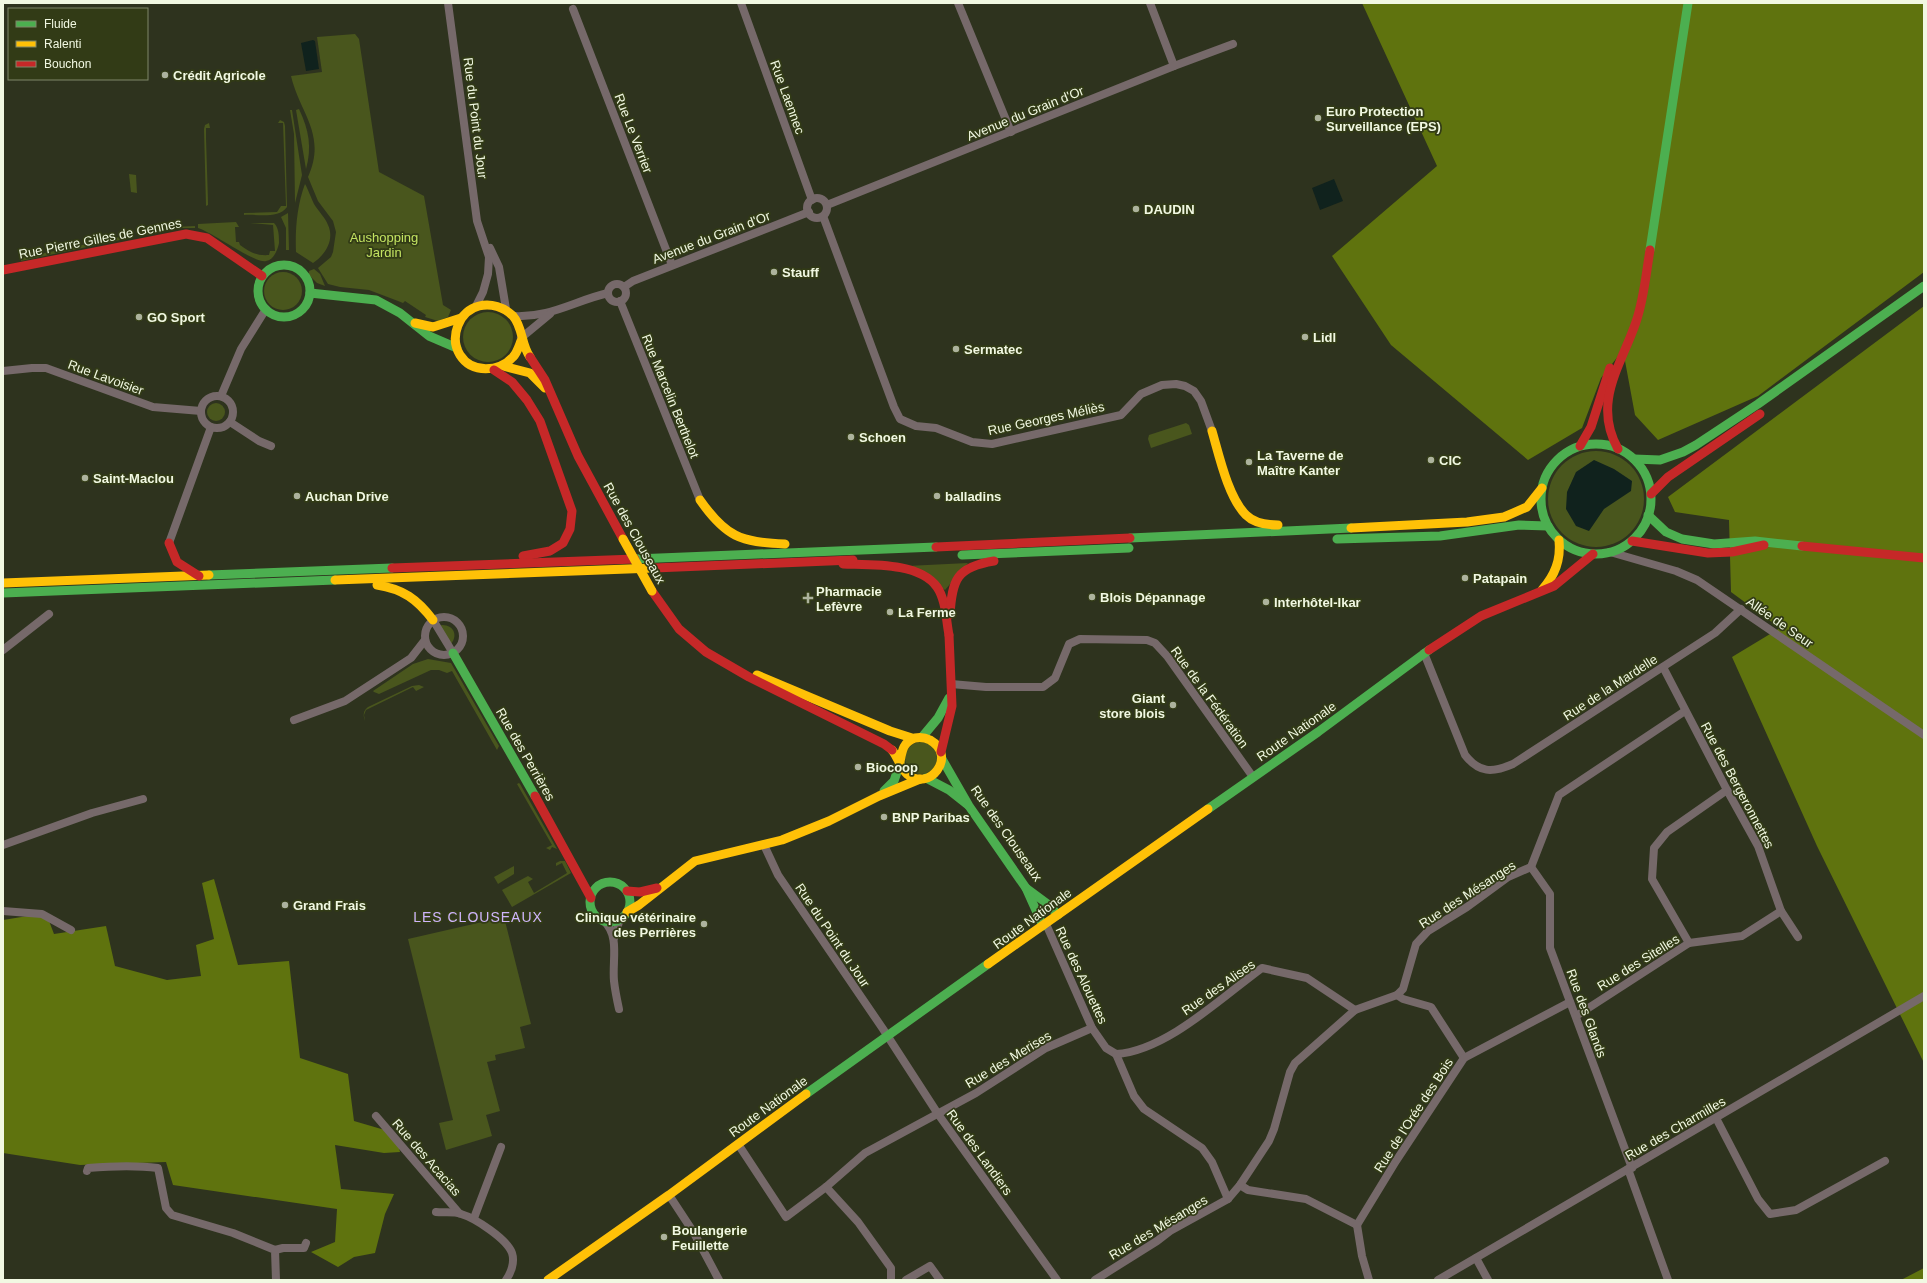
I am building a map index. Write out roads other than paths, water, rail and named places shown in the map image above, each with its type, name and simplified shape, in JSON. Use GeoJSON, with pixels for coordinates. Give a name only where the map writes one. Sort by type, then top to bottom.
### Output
{"type":"FeatureCollection","features":[{"type":"Feature","properties":{"kind":"main road"},"geometry":{"type":"LineString","coordinates":[[1618,449],[1608,426],[1608,408],[1612,384],[1623,350],[1636,322],[1643,296],[1688,3]]}},
{"type":"Feature","properties":{"kind":"main road","name":"Rue Pierre Gilles de Gennes"},"geometry":{"type":"LineString","coordinates":[[3,270],[186,234],[206,238],[262,276]]}},
{"type":"Feature","properties":{"kind":"main road"},"geometry":{"type":"LineString","coordinates":[[286,264],[295,267],[302,272],[308,280],[310,293],[305,306],[298,313],[290,316],[278,316],[266,309],[261,304],[258,295],[259,284],[262,276],[275,266],[286,264]]}},
{"type":"Feature","properties":{"kind":"main road"},"geometry":{"type":"LineString","coordinates":[[1634,459],[1660,460],[1683,452],[1696,445],[1758,404],[1924,286]]}},
{"type":"Feature","properties":{"kind":"main road"},"geometry":{"type":"LineString","coordinates":[[310,293],[376,300],[408,319],[429,336],[457,348]]}},
{"type":"Feature","properties":{"kind":"main road"},"geometry":{"type":"LineString","coordinates":[[1797,388],[1924,297]]}},
{"type":"Feature","properties":{"kind":"main road"},"geometry":{"type":"LineString","coordinates":[[408,319],[419,324],[433,327],[460,318],[467,311],[476,306],[495,304],[506,309],[514,316],[520,329],[521,340],[516,354],[499,368],[476,368],[469,365],[457,348],[455,337],[460,318]]}},
{"type":"Feature","properties":{"kind":"main road","name":"Rue des Clouseaux"},"geometry":{"type":"LineString","coordinates":[[521,340],[544,378],[597,493],[652,591],[664,610],[679,629],[706,652],[749,678],[884,744],[891,750],[900,762]]}},
{"type":"Feature","properties":{"kind":"main road"},"geometry":{"type":"LineString","coordinates":[[1580,446],[1588,436],[1594,424],[1609,371],[1623,350]]}},
{"type":"Feature","properties":{"kind":"main road"},"geometry":{"type":"LineString","coordinates":[[499,368],[527,400],[540,421],[572,511],[570,530],[563,544],[550,551],[536,555],[517,556],[503,564]]}},
{"type":"Feature","properties":{"kind":"main road","name":"Rue des Clouseaux"},"geometry":{"type":"LineString","coordinates":[[499,368],[530,373],[538,379],[552,398]]}},
{"type":"Feature","properties":{"kind":"main road"},"geometry":{"type":"LineString","coordinates":[[1651,494],[1668,477],[1767,410]]}},
{"type":"Feature","properties":{"kind":"main road"},"geometry":{"type":"LineString","coordinates":[[1212,431],[1237,502],[1245,514],[1256,522],[1270,525],[1303,524],[1319,530]]}},
{"type":"Feature","properties":{"kind":"main road"},"geometry":{"type":"LineString","coordinates":[[3,584],[1319,530],[1498,518],[1524,509],[1531,503],[1542,488],[1553,465],[1565,454],[1580,446],[1593,444],[1606,445],[1618,449],[1634,459],[1642,469],[1648,481],[1651,494],[1648,515],[1640,532],[1632,541],[1623,547],[1610,552],[1593,554],[1581,552],[1569,547],[1559,540],[1548,526],[1542,512],[1542,488]]}},
{"type":"Feature","properties":{"kind":"main road"},"geometry":{"type":"LineString","coordinates":[[700,500],[710,516],[722,528],[739,539],[764,543],[865,549]]}},
{"type":"Feature","properties":{"kind":"main road"},"geometry":{"type":"LineString","coordinates":[[1648,515],[1659,527],[1682,539],[1714,544],[1755,541],[1924,558]]}},
{"type":"Feature","properties":{"kind":"main road"},"geometry":{"type":"LineString","coordinates":[[1331,539],[1440,536],[1519,525],[1548,526]]}},
{"type":"Feature","properties":{"kind":"main road"},"geometry":{"type":"LineString","coordinates":[[1540,592],[1552,579],[1556,571],[1561,552],[1559,540]]}},
{"type":"Feature","properties":{"kind":"main road"},"geometry":{"type":"LineString","coordinates":[[1632,541],[1655,543],[1698,552],[1714,553],[1739,551],[1771,543]]}},
{"type":"Feature","properties":{"kind":"main road"},"geometry":{"type":"LineString","coordinates":[[169,543],[177,562],[199,576]]}},
{"type":"Feature","properties":{"kind":"main road"},"geometry":{"type":"LineString","coordinates":[[3,594],[1140,547]]}},
{"type":"Feature","properties":{"kind":"main road"},"geometry":{"type":"LineString","coordinates":[[660,887],[640,892],[627,891],[618,884],[606,882],[594,890],[591,898],[591,904],[595,914],[604,921],[620,919],[627,912],[639,905],[695,861],[764,845],[808,831],[879,796],[934,774],[940,768],[952,706],[949,635],[952,586],[955,578],[971,566],[1032,552]]}},
{"type":"Feature","properties":{"kind":"main road","name":"Route Nationale"},"geometry":{"type":"LineString","coordinates":[[548,1280],[669,1195],[1058,915],[1318,732],[1424,653],[1481,616],[1554,586],[1574,568],[1593,554]]}},
{"type":"Feature","properties":{"kind":"main road"},"geometry":{"type":"LineString","coordinates":[[772,563],[886,565],[918,573],[929,578],[936,585],[940,594],[949,635]]}},
{"type":"Feature","properties":{"kind":"main road"},"geometry":{"type":"LineString","coordinates":[[314,581],[378,586],[401,590],[422,605],[433,620]]}},
{"type":"Feature","properties":{"kind":"main road","name":"Rue des Perrières"},"geometry":{"type":"LineString","coordinates":[[453,653],[576,868],[591,898]]}},
{"type":"Feature","properties":{"kind":"main road","name":"Rue des Clouseaux"},"geometry":{"type":"LineString","coordinates":[[721,661],[780,684],[813,699],[824,698],[890,731],[912,738]]}},
{"type":"Feature","properties":{"kind":"main road"},"geometry":{"type":"LineString","coordinates":[[923,736],[940,716],[951,688]]}},
{"type":"Feature","properties":{"kind":"main road"},"geometry":{"type":"LineString","coordinates":[[879,796],[894,781],[900,762],[902,748],[912,738],[923,736],[935,741],[942,755]]}},
{"type":"Feature","properties":{"kind":"main road","name":"Rue des Clouseaux"},"geometry":{"type":"LineString","coordinates":[[942,755],[969,806],[1026,888],[1049,905],[1058,915]]}},
{"type":"Feature","properties":{"kind":"main road"},"geometry":{"type":"LineString","coordinates":[[900,762],[908,775],[923,779],[949,790],[969,806]]}},
{"type":"Feature","properties":{"kind":"main road","name":"Rue des Perrières"},"geometry":{"type":"LineString","coordinates":[[576,868],[591,881],[601,884]]}},
{"type":"Feature","properties":{"kind":"main road"},"geometry":{"type":"LineString","coordinates":[[1026,888],[1044,925]]}},
{"type":"Feature","properties":{"kind":"main road"},"geometry":{"type":"LineString","coordinates":[[627,891],[630,905],[627,912]]}},
{"type":"Feature","properties":{"kind":"street","name":"Rue du Point du Jour"},"geometry":{"type":"LineString","coordinates":[[448,3],[477,221],[489,258],[488,274],[483,292],[476,306]]}},
{"type":"Feature","properties":{"kind":"street","name":"Rue Laennec"},"geometry":{"type":"LineString","coordinates":[[741,3],[812,200]]}},
{"type":"Feature","properties":{"kind":"street"},"geometry":{"type":"LineString","coordinates":[[958,3],[1011,132]]}},
{"type":"Feature","properties":{"kind":"street"},"geometry":{"type":"LineString","coordinates":[[1150,3],[1174,66]]}},
{"type":"Feature","properties":{"kind":"street","name":"Rue Le Verrier"},"geometry":{"type":"LineString","coordinates":[[572,9],[672,265]]}},
{"type":"Feature","properties":{"kind":"street","name":"Avenue du Grain d'Or"},"geometry":{"type":"LineString","coordinates":[[827,205],[1174,66],[1233,44]]}},
{"type":"Feature","properties":{"kind":"street"},"geometry":{"type":"LineString","coordinates":[[817,198],[822,199],[827,205],[827,209],[823,216],[816,217],[808,212],[808,207],[812,200],[817,198]]}},
{"type":"Feature","properties":{"kind":"street","name":"Avenue du Grain d'Or"},"geometry":{"type":"LineString","coordinates":[[624,287],[633,281],[672,265],[808,212]]}},
{"type":"Feature","properties":{"kind":"street","name":"Rue Georges Méliès"},"geometry":{"type":"LineString","coordinates":[[823,216],[894,407],[900,419],[916,426],[936,428],[972,442],[992,444],[1122,415],[1141,394],[1162,385],[1176,384],[1185,386],[1194,391],[1201,401],[1212,431]]}},
{"type":"Feature","properties":{"kind":"street","name":"Rue du Point du Jour"},"geometry":{"type":"LineString","coordinates":[[482,236],[499,267],[506,309]]}},
{"type":"Feature","properties":{"kind":"street"},"geometry":{"type":"LineString","coordinates":[[613,284],[624,287],[625,296],[620,301],[612,301],[608,293],[610,286],[613,284]]}},
{"type":"Feature","properties":{"kind":"street"},"geometry":{"type":"LineString","coordinates":[[514,316],[528,317],[550,313],[580,301],[608,293]]}},
{"type":"Feature","properties":{"kind":"street","name":"Rue Marcelin Berthelot"},"geometry":{"type":"LineString","coordinates":[[620,301],[700,500]]}},
{"type":"Feature","properties":{"kind":"street"},"geometry":{"type":"LineString","coordinates":[[221,396],[241,349],[266,309]]}},
{"type":"Feature","properties":{"kind":"street"},"geometry":{"type":"LineString","coordinates":[[521,340],[550,313]]}},
{"type":"Feature","properties":{"kind":"street","name":"Rue Lavoisier"},"geometry":{"type":"LineString","coordinates":[[3,371],[46,368],[153,407],[201,410]]}},
{"type":"Feature","properties":{"kind":"street"},"geometry":{"type":"LineString","coordinates":[[214,396],[221,396],[231,404],[233,416],[230,422],[221,428],[211,427],[203,421],[201,410],[203,404],[208,399],[214,396]]}},
{"type":"Feature","properties":{"kind":"street"},"geometry":{"type":"LineString","coordinates":[[230,422],[259,441],[271,446]]}},
{"type":"Feature","properties":{"kind":"street"},"geometry":{"type":"LineString","coordinates":[[169,543],[211,427]]}},
{"type":"Feature","properties":{"kind":"street","name":"Allée de Seur"},"geometry":{"type":"LineString","coordinates":[[1610,552],[1697,580],[1924,735]]}},
{"type":"Feature","properties":{"kind":"street","name":"Rue de la Mardelle"},"geometry":{"type":"LineString","coordinates":[[1424,653],[1464,755],[1471,763],[1485,769],[1501,769],[1513,764],[1715,633],[1741,609]]}},
{"type":"Feature","properties":{"kind":"street"},"geometry":{"type":"LineString","coordinates":[[3,650],[49,614]]}},
{"type":"Feature","properties":{"kind":"street"},"geometry":{"type":"LineString","coordinates":[[294,720],[345,701],[411,658],[433,652],[443,655],[453,653],[461,646],[463,641],[460,625],[450,618],[438,618],[433,620],[426,629],[425,640],[411,658]]}},
{"type":"Feature","properties":{"kind":"street"},"geometry":{"type":"LineString","coordinates":[[433,620],[453,653]]}},
{"type":"Feature","properties":{"kind":"street","name":"Rue de la Fédération"},"geometry":{"type":"LineString","coordinates":[[951,688],[1043,687],[1055,678],[1069,644],[1080,639],[1147,640],[1155,643],[1167,656],[1253,777]]}},
{"type":"Feature","properties":{"kind":"street"},"geometry":{"type":"LineString","coordinates":[[425,640],[433,652]]}},
{"type":"Feature","properties":{"kind":"street","name":"Rue des Bergeronnettes"},"geometry":{"type":"LineString","coordinates":[[1663,667],[1758,846],[1781,911],[1798,937]]}},
{"type":"Feature","properties":{"kind":"street"},"geometry":{"type":"LineString","coordinates":[[808,707],[815,707],[824,698]]}},
{"type":"Feature","properties":{"kind":"street"},"geometry":{"type":"LineString","coordinates":[[808,707],[813,699]]}},
{"type":"Feature","properties":{"kind":"street","name":"Rue des Mésanges"},"geometry":{"type":"LineString","coordinates":[[1095,1280],[1170,1231],[1228,1199],[1240,1185],[1269,1141],[1274,1129],[1290,1072],[1295,1063],[1355,1010],[1397,995],[1403,988],[1416,944],[1428,931],[1467,907],[1508,878],[1531,867],[1559,795],[1685,711]]}},
{"type":"Feature","properties":{"kind":"street"},"geometry":{"type":"LineString","coordinates":[[1689,943],[1652,879],[1654,848],[1667,832],[1727,790]]}},
{"type":"Feature","properties":{"kind":"street"},"geometry":{"type":"LineString","coordinates":[[3,845],[92,813],[143,800]]}},
{"type":"Feature","properties":{"kind":"street","name":"Rue du Point du Jour"},"geometry":{"type":"LineString","coordinates":[[764,845],[778,875],[888,1036]]}},
{"type":"Feature","properties":{"kind":"street","name":"Rue des Glands"},"geometry":{"type":"LineString","coordinates":[[1531,867],[1550,894],[1550,948],[1576,1016],[1668,1280]]}},
{"type":"Feature","properties":{"kind":"street"},"geometry":{"type":"LineString","coordinates":[[3,911],[42,914],[71,930]]}},
{"type":"Feature","properties":{"kind":"street","name":"Rue des Sitelles"},"geometry":{"type":"LineString","coordinates":[[1576,1016],[1689,943],[1742,936],[1781,911]]}},
{"type":"Feature","properties":{"kind":"street"},"geometry":{"type":"LineString","coordinates":[[619,1009],[614,980],[614,939],[620,919]]}},
{"type":"Feature","properties":{"kind":"street"},"geometry":{"type":"LineString","coordinates":[[604,921],[610,926],[614,939]]}},
{"type":"Feature","properties":{"kind":"street","name":"Rue des Alouettes"},"geometry":{"type":"LineString","coordinates":[[1044,925],[1092,1028],[1106,1048],[1116,1054],[1134,1096],[1144,1109],[1202,1148],[1212,1162],[1228,1199]]}},
{"type":"Feature","properties":{"kind":"street","name":"Rue des Alises"},"geometry":{"type":"LineString","coordinates":[[1116,1054],[1129,1053],[1178,1031],[1262,968],[1307,978],[1355,1010]]}},
{"type":"Feature","properties":{"kind":"street"},"geometry":{"type":"LineString","coordinates":[[1397,995],[1403,999],[1431,1007],[1464,1058]]}},
{"type":"Feature","properties":{"kind":"street","name":"Rue des Charmilles"},"geometry":{"type":"LineString","coordinates":[[1438,1280],[1924,996]]}},
{"type":"Feature","properties":{"kind":"street","name":"Rue de l'Orée des Bois"},"geometry":{"type":"LineString","coordinates":[[1356,1225],[1464,1058],[1570,1002]]}},
{"type":"Feature","properties":{"kind":"street","name":"Rue des Merises"},"geometry":{"type":"LineString","coordinates":[[738,1144],[786,1217],[826,1187],[865,1153],[976,1093],[1046,1048],[1092,1028]]}},
{"type":"Feature","properties":{"kind":"street","name":"Rue des Landiers"},"geometry":{"type":"LineString","coordinates":[[888,1036],[938,1114],[1057,1280]]}},
{"type":"Feature","properties":{"kind":"street","name":"Rue des Acacias"},"geometry":{"type":"LineString","coordinates":[[376,1116],[460,1213]]}},
{"type":"Feature","properties":{"kind":"street"},"geometry":{"type":"LineString","coordinates":[[1716,1118],[1758,1199],[1770,1214],[1796,1210],[1885,1161]]}},
{"type":"Feature","properties":{"kind":"street"},"geometry":{"type":"LineString","coordinates":[[474,1218],[501,1147]]}},
{"type":"Feature","properties":{"kind":"street"},"geometry":{"type":"LineString","coordinates":[[87,1171],[88,1168],[136,1165],[158,1168],[166,1208],[172,1214],[233,1233],[274,1250],[283,1248],[304,1248],[306,1243]]}},
{"type":"Feature","properties":{"kind":"street"},"geometry":{"type":"LineString","coordinates":[[1240,1185],[1248,1190],[1306,1199],[1356,1225],[1362,1256],[1369,1280]]}},
{"type":"Feature","properties":{"kind":"street"},"geometry":{"type":"LineString","coordinates":[[826,1187],[858,1222],[891,1268],[891,1280]]}},
{"type":"Feature","properties":{"kind":"street"},"geometry":{"type":"LineString","coordinates":[[669,1195],[694,1232],[719,1280]]}},
{"type":"Feature","properties":{"kind":"street","name":"Rue des Acacias"},"geometry":{"type":"LineString","coordinates":[[436,1212],[460,1213],[474,1218],[503,1241],[512,1254],[511,1272],[506,1280]]}},
{"type":"Feature","properties":{"kind":"street"},"geometry":{"type":"LineString","coordinates":[[274,1250],[276,1280]]}},
{"type":"Feature","properties":{"kind":"street"},"geometry":{"type":"LineString","coordinates":[[1476,1258],[1488,1280]]}},
{"type":"Feature","properties":{"kind":"street"},"geometry":{"type":"LineString","coordinates":[[906,1280],[930,1266],[940,1280]]}},
{"type":"Feature","properties":{"kind":"water"},"geometry":{"type":"Polygon","coordinates":[[[313,40],[315,41],[319,69],[306,71],[301,43],[313,40]]]}},
{"type":"Feature","properties":{"kind":"water"},"geometry":{"type":"Polygon","coordinates":[[[1334,179],[1343,201],[1320,210],[1312,188],[1334,179]]]}},
{"type":"Feature","properties":{"kind":"water"},"geometry":{"type":"Polygon","coordinates":[[[1594,460],[1614,469],[1632,481],[1631,491],[1604,509],[1589,531],[1576,526],[1566,509],[1567,492],[1576,472],[1594,460]]]}},
{"type":"Feature","properties":{"kind":"place","name":"Crédit Agricole"},"geometry":{"type":"Point","coordinates":[165,75]}},
{"type":"Feature","properties":{"kind":"place","name":"Euro Protection Surveillance (EPS)"},"geometry":{"type":"Point","coordinates":[1318,118]}},
{"type":"Feature","properties":{"kind":"place","name":"DAUDIN"},"geometry":{"type":"Point","coordinates":[1136,209]}},
{"type":"Feature","properties":{"kind":"place","name":"Stauff"},"geometry":{"type":"Point","coordinates":[774,272]}},
{"type":"Feature","properties":{"kind":"place","name":"GO Sport"},"geometry":{"type":"Point","coordinates":[139,317]}},
{"type":"Feature","properties":{"kind":"place","name":"Lidl"},"geometry":{"type":"Point","coordinates":[1305,337]}},
{"type":"Feature","properties":{"kind":"place","name":"Sermatec"},"geometry":{"type":"Point","coordinates":[956,349]}},
{"type":"Feature","properties":{"kind":"place","name":"Schoen"},"geometry":{"type":"Point","coordinates":[851,437]}},
{"type":"Feature","properties":{"kind":"place","name":"CIC"},"geometry":{"type":"Point","coordinates":[1431,460]}},
{"type":"Feature","properties":{"kind":"place","name":"La Taverne de Maître Kanter"},"geometry":{"type":"Point","coordinates":[1249,462]}},
{"type":"Feature","properties":{"kind":"place","name":"Saint-Maclou"},"geometry":{"type":"Point","coordinates":[85,478]}},
{"type":"Feature","properties":{"kind":"place","name":"Auchan Drive"},"geometry":{"type":"Point","coordinates":[297,496]}},
{"type":"Feature","properties":{"kind":"place","name":"balladins"},"geometry":{"type":"Point","coordinates":[937,496]}},
{"type":"Feature","properties":{"kind":"place","name":"Patapain"},"geometry":{"type":"Point","coordinates":[1465,578]}},
{"type":"Feature","properties":{"kind":"place","name":"Blois Dépannage"},"geometry":{"type":"Point","coordinates":[1092,597]}},
{"type":"Feature","properties":{"kind":"place","name":"Pharmacie Lefèvre"},"geometry":{"type":"Point","coordinates":[808,598]}},
{"type":"Feature","properties":{"kind":"place","name":"Interhôtel-Ikar"},"geometry":{"type":"Point","coordinates":[1266,602]}},
{"type":"Feature","properties":{"kind":"place","name":"La Ferme"},"geometry":{"type":"Point","coordinates":[890,612]}},
{"type":"Feature","properties":{"kind":"place","name":"Giant store blois"},"geometry":{"type":"Point","coordinates":[1173,705]}},
{"type":"Feature","properties":{"kind":"place","name":"Biocoop"},"geometry":{"type":"Point","coordinates":[858,767]}},
{"type":"Feature","properties":{"kind":"place","name":"BNP Paribas"},"geometry":{"type":"Point","coordinates":[884,817]}},
{"type":"Feature","properties":{"kind":"place","name":"Grand Frais"},"geometry":{"type":"Point","coordinates":[285,905]}},
{"type":"Feature","properties":{"kind":"place","name":"Clinique vétérinaire des Perrières"},"geometry":{"type":"Point","coordinates":[704,924]}},
{"type":"Feature","properties":{"kind":"place","name":"Boulangerie Feuillette"},"geometry":{"type":"Point","coordinates":[664,1237]}},
{"type":"Feature","properties":{"kind":"district","name":"LES CLOUSEAUX"},"geometry":{"type":"Point","coordinates":[478,917]}},
{"type":"Feature","properties":{"kind":"park label","name":"Aushopping Jardin"},"geometry":{"type":"Point","coordinates":[384,244]}}]}
